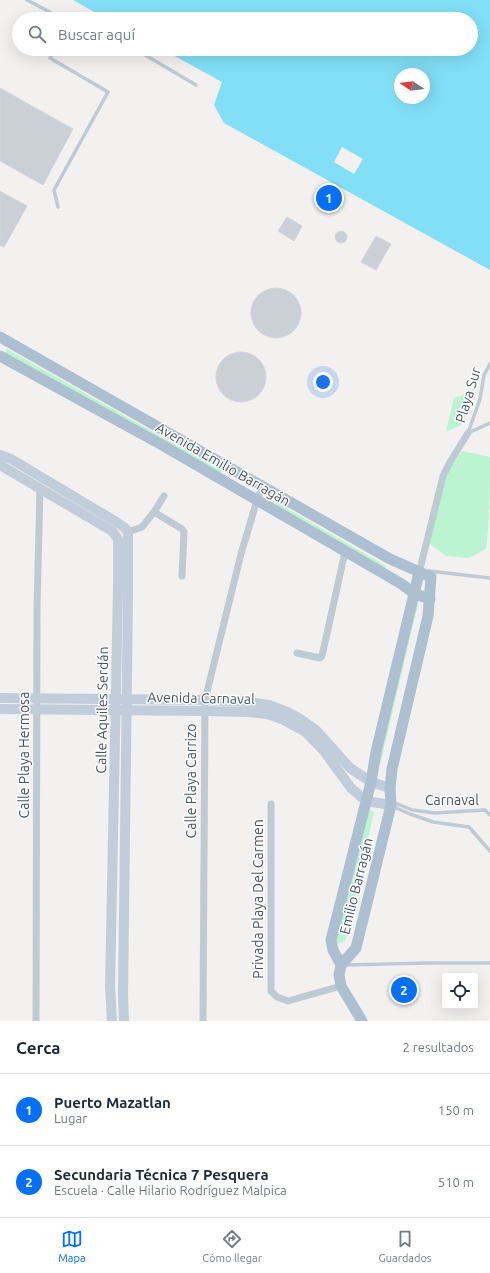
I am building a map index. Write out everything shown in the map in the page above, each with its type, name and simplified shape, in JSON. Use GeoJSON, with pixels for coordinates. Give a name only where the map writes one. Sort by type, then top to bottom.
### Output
{"type":"FeatureCollection","features":[{"type":"Feature","properties":{"kind":"main road","name":"Avenida Emilio Barragán"},"geometry":{"type":"LineString","coordinates":[[0,337],[390,559],[426,574]]}},
{"type":"Feature","properties":{"kind":"main road","name":"Avenida Emilio Barragán"},"geometry":{"type":"LineString","coordinates":[[0,356],[162,445],[415,594],[430,599]]}},
{"type":"Feature","properties":{"kind":"main road","name":"Emilio Barragán"},"geometry":{"type":"LineString","coordinates":[[426,574],[430,599],[428,616],[392,770],[390,788],[391,803],[356,948],[341,965],[333,950],[331,940],[371,782],[376,752],[415,594],[426,574]]}},
{"type":"Feature","properties":{"kind":"main road"},"geometry":{"type":"LineString","coordinates":[[341,965],[339,975],[341,986],[362,1021]]}},
{"type":"Feature","properties":{"kind":"street"},"geometry":{"type":"LineString","coordinates":[[426,574],[423,557],[443,476],[468,433]]}},
{"type":"Feature","properties":{"kind":"street","name":"Calle Aquiles Serdán"},"geometry":{"type":"LineString","coordinates":[[0,455],[40,488],[112,531],[118,539],[110,986],[112,1021]]}},
{"type":"Feature","properties":{"kind":"street","name":"Calle Aquiles Serdán"},"geometry":{"type":"LineString","coordinates":[[0,465],[16,468],[118,523],[126,528],[128,532],[123,994],[124,1021]]}},
{"type":"Feature","properties":{"kind":"street","name":"Calle Playa Carrizo"},"geometry":{"type":"LineString","coordinates":[[203,1021],[206,700],[241,554],[256,500],[262,487]]}},
{"type":"Feature","properties":{"kind":"street","name":"Calle Playa Hermosa"},"geometry":{"type":"LineString","coordinates":[[36,1021],[37,607],[40,488]]}},
{"type":"Feature","properties":{"kind":"street"},"geometry":{"type":"LineString","coordinates":[[128,532],[142,526],[154,512],[164,496]]}},
{"type":"Feature","properties":{"kind":"street"},"geometry":{"type":"LineString","coordinates":[[154,512],[182,529],[184,532],[182,576]]}},
{"type":"Feature","properties":{"kind":"street"},"geometry":{"type":"LineString","coordinates":[[297,653],[320,658],[322,656],[345,552]]}},
{"type":"Feature","properties":{"kind":"street","name":"Avenida Carnaval"},"geometry":{"type":"LineString","coordinates":[[0,698],[37,704],[116,711],[205,711],[267,714],[282,719],[306,732],[324,751],[351,788],[366,801]]}},
{"type":"Feature","properties":{"kind":"street","name":"Avenida Carnaval"},"geometry":{"type":"LineString","coordinates":[[0,709],[37,704],[116,700],[206,700],[249,702],[269,705],[290,713],[316,730],[350,768],[371,782]]}},
{"type":"Feature","properties":{"kind":"street"},"geometry":{"type":"LineString","coordinates":[[371,782],[390,788]]}},
{"type":"Feature","properties":{"kind":"street"},"geometry":{"type":"LineString","coordinates":[[366,801],[391,803]]}},
{"type":"Feature","properties":{"kind":"street","name":"Privada Playa Del Carmen"},"geometry":{"type":"LineString","coordinates":[[271,804],[271,991],[277,997],[288,1001],[341,986]]}},
{"type":"Feature","properties":{"kind":"street"},"geometry":{"type":"LineString","coordinates":[[111,942],[124,946]]}},
{"type":"Feature","properties":{"kind":"lane"},"geometry":{"type":"LineString","coordinates":[[27,0],[50,12]]}},
{"type":"Feature","properties":{"kind":"lane"},"geometry":{"type":"LineString","coordinates":[[51,56],[50,58],[108,92],[54,190],[58,207]]}},
{"type":"Feature","properties":{"kind":"lane"},"geometry":{"type":"LineString","coordinates":[[147,56],[196,85]]}},
{"type":"Feature","properties":{"kind":"lane","name":"Playa Sur"},"geometry":{"type":"LineString","coordinates":[[468,433],[480,399],[484,375],[490,364]]}},
{"type":"Feature","properties":{"kind":"lane","name":"Playa Sur"},"geometry":{"type":"LineString","coordinates":[[468,433],[490,422]]}},
{"type":"Feature","properties":{"kind":"lane"},"geometry":{"type":"LineString","coordinates":[[426,574],[490,578]]}},
{"type":"Feature","properties":{"kind":"lane","name":"Carnaval"},"geometry":{"type":"LineString","coordinates":[[391,803],[412,810],[435,813],[485,810],[490,815]]}},
{"type":"Feature","properties":{"kind":"lane","name":"Carnaval"},"geometry":{"type":"LineString","coordinates":[[391,803],[410,814],[433,822],[469,827],[490,851]]}},
{"type":"Feature","properties":{"kind":"lane"},"geometry":{"type":"LineString","coordinates":[[341,965],[490,963]]}},
{"type":"Feature","properties":{"kind":"green space"},"geometry":{"type":"Polygon","coordinates":[[[7,349],[222,471],[221,475],[4,354],[7,349]]]}},
{"type":"Feature","properties":{"kind":"green space"},"geometry":{"type":"Polygon","coordinates":[[[475,387],[469,409],[461,425],[446,432],[454,398],[467,394],[475,387]]]}},
{"type":"Feature","properties":{"kind":"green space"},"geometry":{"type":"Polygon","coordinates":[[[462,451],[490,457],[489,515],[486,549],[469,558],[446,556],[429,543],[446,473],[462,451]]]}},
{"type":"Feature","properties":{"kind":"green space"},"geometry":{"type":"Polygon","coordinates":[[[276,502],[386,566],[383,570],[274,507],[276,502]]]}},
{"type":"Feature","properties":{"kind":"green space"},"geometry":{"type":"Polygon","coordinates":[[[417,602],[418,604],[380,765],[378,765],[417,602]]]}},
{"type":"Feature","properties":{"kind":"green space"},"geometry":{"type":"Polygon","coordinates":[[[370,810],[374,812],[345,941],[337,944],[334,939],[364,814],[370,810]]]}},
{"type":"Feature","properties":{"kind":"water"},"geometry":{"type":"Polygon","coordinates":[[[73,0],[490,0],[490,270],[224,123],[214,105],[222,82],[175,56],[478,56],[478,12],[94,12],[73,0]]]}},
{"type":"Feature","properties":{"kind":"pier"},"geometry":{"type":"Polygon","coordinates":[[[342,147],[363,159],[354,174],[334,162],[342,147]]]}},
{"type":"Feature","properties":{"kind":"building"},"geometry":{"type":"Polygon","coordinates":[[[0,88],[73,129],[43,185],[0,161],[0,88]]]}},
{"type":"Feature","properties":{"kind":"building"},"geometry":{"type":"Polygon","coordinates":[[[0,191],[27,206],[4,247],[0,245],[0,191]]]}},
{"type":"Feature","properties":{"kind":"building"},"geometry":{"type":"Polygon","coordinates":[[[287,217],[302,226],[294,241],[278,231],[287,217]]]}},
{"type":"Feature","properties":{"kind":"building"},"geometry":{"type":"Polygon","coordinates":[[[339,231],[343,231],[347,237],[343,243],[339,243],[335,239],[335,235],[339,231]]]}},
{"type":"Feature","properties":{"kind":"building"},"geometry":{"type":"Polygon","coordinates":[[[376,236],[391,244],[376,270],[361,262],[376,236]]]}},
{"type":"Feature","properties":{"kind":"building"},"geometry":{"type":"Polygon","coordinates":[[[276,288],[285,290],[294,295],[299,304],[301,313],[299,322],[294,331],[285,336],[276,338],[267,336],[258,331],[253,322],[251,313],[253,304],[258,295],[267,290],[276,288]]]}},
{"type":"Feature","properties":{"kind":"building"},"geometry":{"type":"Polygon","coordinates":[[[241,352],[250,354],[259,359],[264,368],[266,377],[264,386],[259,395],[250,400],[241,402],[232,400],[223,395],[218,386],[216,377],[218,368],[223,359],[232,354],[241,352]]]}},
{"type":"Feature","properties":{"kind":"place","name":"Puerto Mazatlan"},"geometry":{"type":"Point","coordinates":[329,198]}},
{"type":"Feature","properties":{"kind":"place","name":"Secundaria Técnica 7 Pesquera"},"geometry":{"type":"Point","coordinates":[404,990]}}]}
